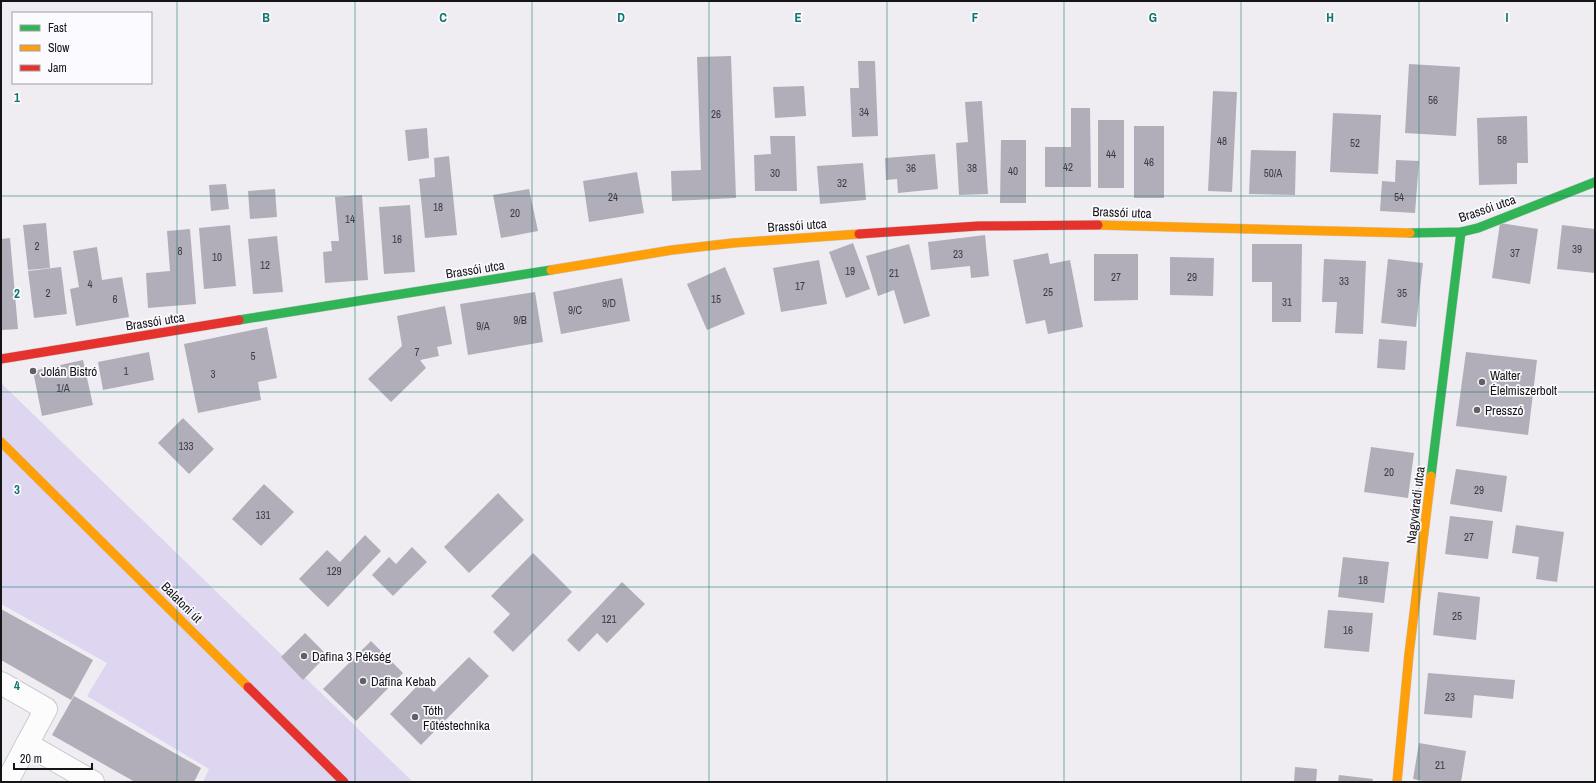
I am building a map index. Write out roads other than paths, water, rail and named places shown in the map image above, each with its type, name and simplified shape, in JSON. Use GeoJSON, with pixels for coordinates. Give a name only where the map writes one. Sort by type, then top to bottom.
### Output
{"type":"FeatureCollection","features":[{"type":"Feature","properties":{"kind":"street","name":"Brassói utca"},"geometry":{"type":"LineString","coordinates":[[1,359],[664,251],[732,243],[978,226],[1062,224],[1412,233],[1461,232],[1478,228],[1595,182]]}},
{"type":"Feature","properties":{"kind":"street","name":"Nagyváradi utca"},"geometry":{"type":"LineString","coordinates":[[1397,782],[1410,646],[1461,232]]}},
{"type":"Feature","properties":{"kind":"street","name":"Balatoni út"},"geometry":{"type":"LineString","coordinates":[[1,442],[344,782]]}},
{"type":"Feature","properties":{"kind":"street"},"geometry":{"type":"LineString","coordinates":[[1,682],[46,709],[8,777]]}},
{"type":"Feature","properties":{"kind":"street"},"geometry":{"type":"LineString","coordinates":[[27,744],[93,782]]}},
{"type":"Feature","properties":{"kind":"place","name":"Jolán Bistró"},"geometry":{"type":"Point","coordinates":[33,371]}},
{"type":"Feature","properties":{"kind":"place","name":"Walter Élelmiszerbolt"},"geometry":{"type":"Point","coordinates":[1482,382]}},
{"type":"Feature","properties":{"kind":"place","name":"Presszó"},"geometry":{"type":"Point","coordinates":[1477,410]}},
{"type":"Feature","properties":{"kind":"place","name":"Dafina 3 Pékség"},"geometry":{"type":"Point","coordinates":[304,656]}},
{"type":"Feature","properties":{"kind":"place","name":"Dafina Kebab"},"geometry":{"type":"Point","coordinates":[363,681]}},
{"type":"Feature","properties":{"kind":"place","name":"Tóth Fűtéstechnika"},"geometry":{"type":"Point","coordinates":[415,717]}}]}
